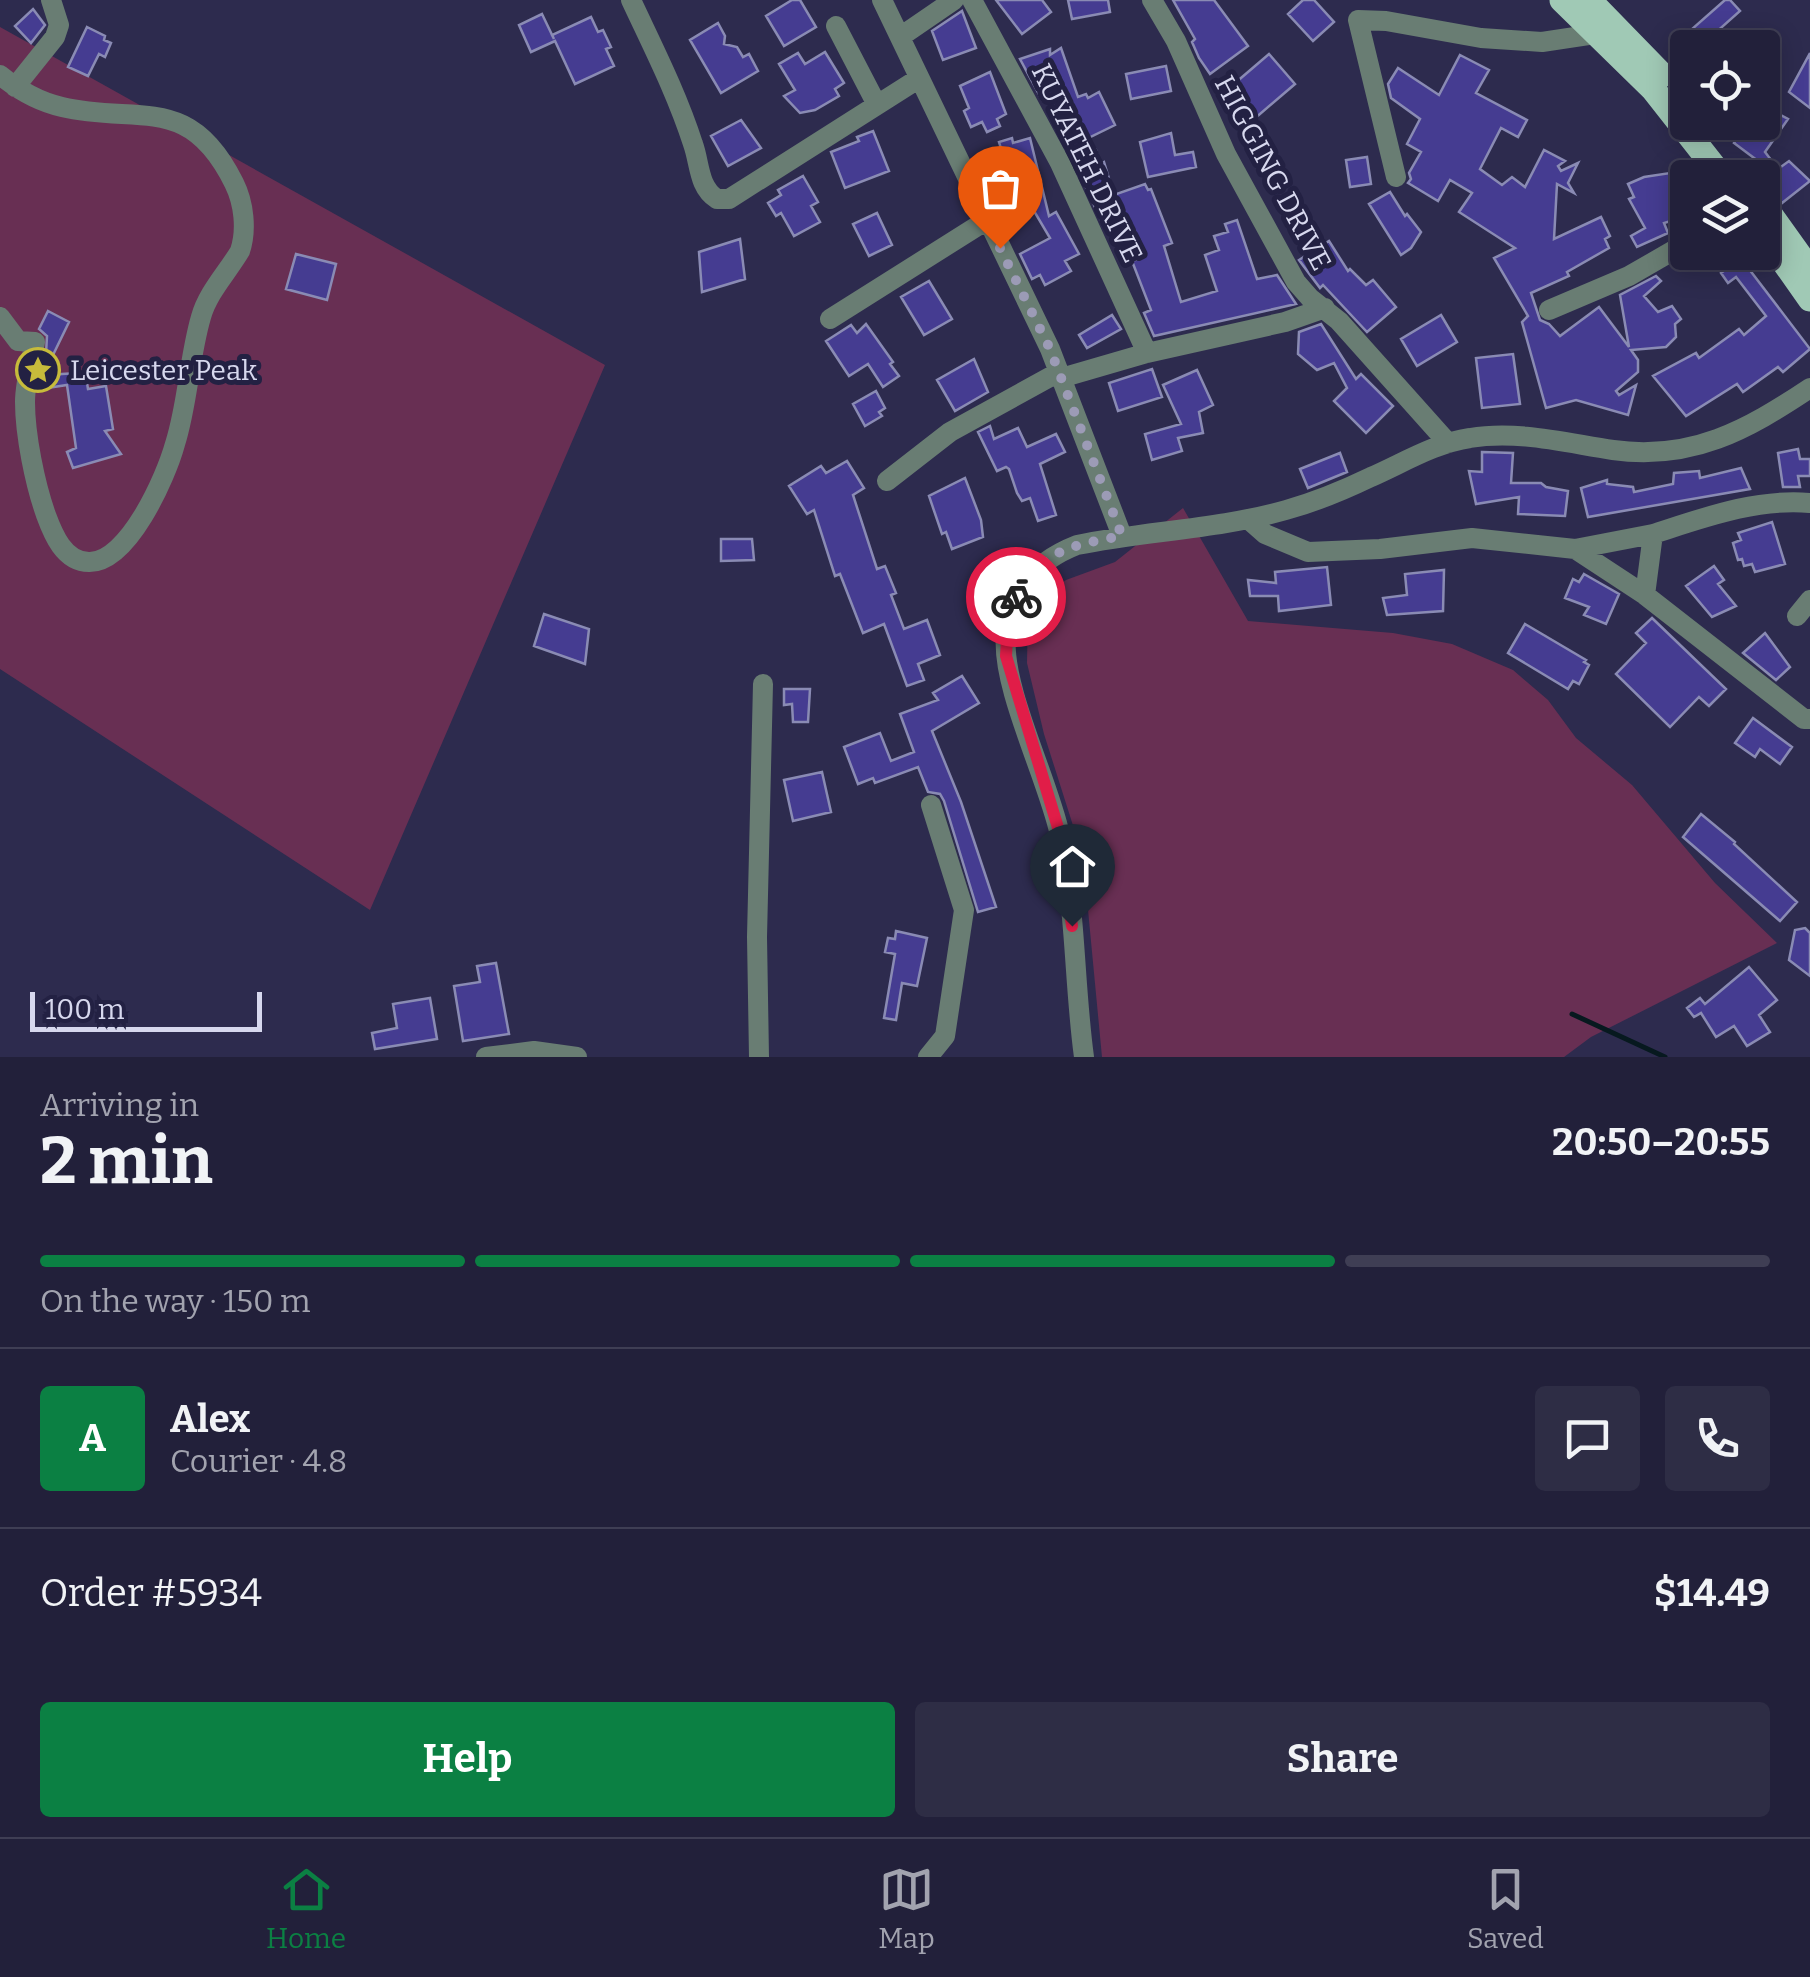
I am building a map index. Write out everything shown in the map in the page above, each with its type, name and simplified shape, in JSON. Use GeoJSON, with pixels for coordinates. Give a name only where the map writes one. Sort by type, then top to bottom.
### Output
{"type":"FeatureCollection","features":[{"type":"Feature","properties":{"kind":"main road"},"geometry":{"type":"LineString","coordinates":[[1562,0],[1670,84]]}},
{"type":"Feature","properties":{"kind":"main road"},"geometry":{"type":"LineString","coordinates":[[1589,0],[1602,28],[1709,160]]}},
{"type":"Feature","properties":{"kind":"main road"},"geometry":{"type":"LineString","coordinates":[[1714,140],[1729,160]]}},
{"type":"Feature","properties":{"kind":"main road"},"geometry":{"type":"LineString","coordinates":[[1780,228],[1810,270]]}},
{"type":"Feature","properties":{"kind":"main road"},"geometry":{"type":"LineString","coordinates":[[1780,256],[1810,299]]}},
{"type":"Feature","properties":{"kind":"street"},"geometry":{"type":"LineString","coordinates":[[0,317],[18,341],[35,342],[24,400],[39,492],[61,548],[74,558],[92,563],[118,550],[144,512],[174,448],[201,314],[240,251],[244,240],[243,216],[237,190],[222,158],[196,131],[160,117],[58,106],[7,81],[56,37],[58,25],[51,0]]}},
{"type":"Feature","properties":{"kind":"street"},"geometry":{"type":"LineString","coordinates":[[631,0],[694,144],[703,184],[717,199],[729,199],[918,79]]}},
{"type":"Feature","properties":{"kind":"street"},"geometry":{"type":"LineString","coordinates":[[882,0],[1060,375],[1122,536]]}},
{"type":"Feature","properties":{"kind":"street"},"geometry":{"type":"LineString","coordinates":[[900,37],[954,0]]}},
{"type":"Feature","properties":{"kind":"street","name":"KUYATEH DRIVE"},"geometry":{"type":"LineString","coordinates":[[972,0],[1060,163],[1146,352]]}},
{"type":"Feature","properties":{"kind":"street","name":"HIGGING DRIVE"},"geometry":{"type":"LineString","coordinates":[[1152,0],[1176,41],[1226,154],[1302,291],[1325,308],[1401,386],[1448,443]]}},
{"type":"Feature","properties":{"kind":"street"},"geometry":{"type":"LineString","coordinates":[[1396,177],[1358,20],[1386,20],[1481,38],[1542,42],[1602,28]]}},
{"type":"Feature","properties":{"kind":"street"},"geometry":{"type":"LineString","coordinates":[[836,26],[876,103]]}},
{"type":"Feature","properties":{"kind":"street"},"geometry":{"type":"LineString","coordinates":[[830,319],[987,220]]}},
{"type":"Feature","properties":{"kind":"street"},"geometry":{"type":"LineString","coordinates":[[1549,310],[1629,276],[1670,252]]}},
{"type":"Feature","properties":{"kind":"street"},"geometry":{"type":"LineString","coordinates":[[886,481],[950,432],[1060,375],[1286,322],[1325,308]]}},
{"type":"Feature","properties":{"kind":"street"},"geometry":{"type":"LineString","coordinates":[[1084,1057],[1062,843],[1009,671],[1005,638],[1014,600],[1032,571],[1076,545],[1248,519],[1330,495],[1448,443],[1470,438],[1529,436],[1618,451],[1704,445],[1744,430],[1810,388]]}},
{"type":"Feature","properties":{"kind":"street"},"geometry":{"type":"LineString","coordinates":[[1248,519],[1265,534],[1308,552],[1380,549],[1472,538],[1575,549],[1653,534],[1713,514],[1786,501],[1810,503]]}},
{"type":"Feature","properties":{"kind":"street"},"geometry":{"type":"LineString","coordinates":[[1645,594],[1653,534]]}},
{"type":"Feature","properties":{"kind":"street"},"geometry":{"type":"LineString","coordinates":[[1575,549],[1645,594],[1804,719],[1810,719]]}},
{"type":"Feature","properties":{"kind":"street"},"geometry":{"type":"LineString","coordinates":[[759,1057],[757,937],[763,684]]}},
{"type":"Feature","properties":{"kind":"street"},"geometry":{"type":"LineString","coordinates":[[928,1057],[945,1036],[964,910],[931,805]]}},
{"type":"Feature","properties":{"kind":"street"},"geometry":{"type":"LineString","coordinates":[[486,1057],[534,1052],[565,1056]]}},
{"type":"Feature","properties":{"kind":"shaded area"},"geometry":{"type":"Polygon","coordinates":[[[0,27],[605,365],[370,910],[0,669],[0,27]]]}},
{"type":"Feature","properties":{"kind":"shaded area"},"geometry":{"type":"Polygon","coordinates":[[[1183,508],[1248,621],[1393,633],[1452,644],[1513,670],[1548,700],[1576,738],[1632,785],[1715,883],[1777,943],[1591,1037],[1564,1057],[1102,1057],[1083,857],[1044,734],[1027,663],[1028,610],[1066,580],[1115,562],[1183,508]]]}},
{"type":"Feature","properties":{"kind":"building"},"geometry":{"type":"Polygon","coordinates":[[[792,0],[800,0],[816,27],[784,46],[766,16],[792,0]]]}},
{"type":"Feature","properties":{"kind":"building"},"geometry":{"type":"Polygon","coordinates":[[[996,0],[1042,0],[1051,12],[1022,34],[996,0]]]}},
{"type":"Feature","properties":{"kind":"building"},"geometry":{"type":"Polygon","coordinates":[[[1068,0],[1108,0],[1110,12],[1072,19],[1068,0]]]}},
{"type":"Feature","properties":{"kind":"building"},"geometry":{"type":"Polygon","coordinates":[[[1173,0],[1214,0],[1248,46],[1210,74],[1173,0]]]}},
{"type":"Feature","properties":{"kind":"building"},"geometry":{"type":"Polygon","coordinates":[[[1303,0],[1314,0],[1334,22],[1313,41],[1288,14],[1303,0]]]}},
{"type":"Feature","properties":{"kind":"building"},"geometry":{"type":"Polygon","coordinates":[[[1725,0],[1740,11],[1719,30],[1692,29],[1725,0]]]}},
{"type":"Feature","properties":{"kind":"building"},"geometry":{"type":"Polygon","coordinates":[[[33,9],[45,25],[31,43],[15,26],[33,9]]]}},
{"type":"Feature","properties":{"kind":"building"},"geometry":{"type":"Polygon","coordinates":[[[962,11],[976,48],[943,60],[932,31],[962,11]]]}},
{"type":"Feature","properties":{"kind":"building"},"geometry":{"type":"Polygon","coordinates":[[[542,14],[552,35],[591,17],[611,47],[606,49],[614,66],[575,84],[555,41],[531,52],[519,25],[542,14]]]}},
{"type":"Feature","properties":{"kind":"building"},"geometry":{"type":"Polygon","coordinates":[[[718,23],[725,36],[724,44],[737,47],[743,57],[749,54],[758,71],[721,93],[690,40],[718,23]]]}},
{"type":"Feature","properties":{"kind":"building"},"geometry":{"type":"Polygon","coordinates":[[[87,27],[111,43],[105,57],[99,54],[88,76],[68,67],[87,27]]]}},
{"type":"Feature","properties":{"kind":"building"},"geometry":{"type":"Polygon","coordinates":[[[1061,48],[1078,97],[1086,94],[1088,98],[1099,92],[1115,125],[1080,142],[1057,95],[1042,100],[1020,59],[1050,49],[1050,55],[1061,48]]]}},
{"type":"Feature","properties":{"kind":"building"},"geometry":{"type":"Polygon","coordinates":[[[825,52],[844,83],[835,89],[839,96],[815,110],[800,113],[784,96],[795,90],[779,64],[798,53],[805,64],[825,52]]]}},
{"type":"Feature","properties":{"kind":"building"},"geometry":{"type":"Polygon","coordinates":[[[1810,53],[1810,108],[1789,92],[1810,53]]]}},
{"type":"Feature","properties":{"kind":"building"},"geometry":{"type":"Polygon","coordinates":[[[1269,54],[1295,84],[1253,120],[1227,90],[1269,54]]]}},
{"type":"Feature","properties":{"kind":"building"},"geometry":{"type":"Polygon","coordinates":[[[1460,55],[1489,70],[1476,93],[1527,120],[1518,137],[1501,128],[1480,169],[1502,185],[1512,177],[1525,187],[1544,150],[1565,161],[1558,166],[1561,171],[1578,163],[1568,183],[1574,193],[1557,184],[1554,239],[1601,217],[1610,236],[1605,239],[1609,248],[1567,272],[1569,276],[1531,293],[1540,320],[1560,336],[1599,307],[1629,347],[1620,295],[1656,276],[1661,281],[1644,296],[1658,312],[1672,306],[1681,319],[1675,324],[1676,337],[1666,347],[1631,350],[1638,360],[1638,372],[1616,391],[1619,395],[1636,385],[1628,415],[1576,400],[1546,408],[1522,322],[1528,316],[1494,258],[1515,248],[1459,212],[1472,193],[1450,180],[1438,201],[1408,183],[1421,152],[1407,144],[1420,119],[1391,98],[1388,84],[1398,68],[1439,95],[1460,55]]]}},
{"type":"Feature","properties":{"kind":"building"},"geometry":{"type":"Polygon","coordinates":[[[1166,66],[1171,91],[1131,99],[1126,74],[1166,66]]]}},
{"type":"Feature","properties":{"kind":"building"},"geometry":{"type":"Polygon","coordinates":[[[990,72],[1006,114],[997,119],[1000,126],[987,132],[982,122],[971,127],[960,86],[990,72]]]}},
{"type":"Feature","properties":{"kind":"building"},"geometry":{"type":"Polygon","coordinates":[[[1780,115],[1788,119],[1780,130],[1780,115]]]}},
{"type":"Feature","properties":{"kind":"building"},"geometry":{"type":"Polygon","coordinates":[[[741,120],[761,148],[728,166],[711,136],[741,120]]]}},
{"type":"Feature","properties":{"kind":"building"},"geometry":{"type":"Polygon","coordinates":[[[873,131],[889,171],[845,188],[831,152],[873,131]]]}},
{"type":"Feature","properties":{"kind":"building"},"geometry":{"type":"Polygon","coordinates":[[[1171,133],[1175,155],[1193,152],[1196,167],[1148,177],[1140,142],[1171,133]]]}},
{"type":"Feature","properties":{"kind":"building"},"geometry":{"type":"Polygon","coordinates":[[[1012,138],[1013,143],[1030,138],[1049,216],[1056,212],[1079,254],[1065,261],[1071,271],[1045,285],[1040,275],[1032,279],[1020,254],[1050,238],[1034,211],[1027,186],[1014,190],[999,142],[1012,138]]]}},
{"type":"Feature","properties":{"kind":"building"},"geometry":{"type":"Polygon","coordinates":[[[1773,140],[1765,152],[1771,160],[1757,160],[1734,143],[1773,140]]]}},
{"type":"Feature","properties":{"kind":"building"},"geometry":{"type":"Polygon","coordinates":[[[1096,150],[1114,195],[1145,184],[1151,189],[1172,243],[1164,246],[1181,302],[1217,291],[1205,255],[1219,250],[1214,236],[1228,232],[1225,224],[1237,220],[1257,279],[1277,275],[1296,304],[1154,336],[1144,313],[1151,310],[1132,261],[1138,259],[1120,216],[1102,223],[1071,154],[1096,150]]]}},
{"type":"Feature","properties":{"kind":"building"},"geometry":{"type":"Polygon","coordinates":[[[1367,157],[1371,184],[1350,187],[1346,160],[1367,157]]]}},
{"type":"Feature","properties":{"kind":"building"},"geometry":{"type":"Polygon","coordinates":[[[1789,161],[1810,181],[1782,203],[1780,168],[1789,161]]]}},
{"type":"Feature","properties":{"kind":"building"},"geometry":{"type":"Polygon","coordinates":[[[1670,173],[1670,221],[1664,223],[1668,233],[1637,247],[1631,236],[1645,228],[1629,199],[1634,197],[1628,184],[1670,173]]]}},
{"type":"Feature","properties":{"kind":"building"},"geometry":{"type":"Polygon","coordinates":[[[803,176],[818,202],[811,206],[820,222],[794,236],[781,213],[776,216],[768,203],[781,195],[778,190],[803,176]]]}},
{"type":"Feature","properties":{"kind":"building"},"geometry":{"type":"Polygon","coordinates":[[[1390,192],[1421,232],[1401,255],[1369,204],[1390,192]]]}},
{"type":"Feature","properties":{"kind":"building"},"geometry":{"type":"Polygon","coordinates":[[[877,213],[892,245],[869,256],[853,224],[877,213]]]}},
{"type":"Feature","properties":{"kind":"building"},"geometry":{"type":"Polygon","coordinates":[[[740,239],[745,279],[702,292],[699,252],[740,239]]]}},
{"type":"Feature","properties":{"kind":"building"},"geometry":{"type":"Polygon","coordinates":[[[1329,241],[1348,271],[1366,285],[1373,280],[1396,307],[1367,332],[1323,285],[1320,288],[1299,260],[1329,241]]]}},
{"type":"Feature","properties":{"kind":"building"},"geometry":{"type":"Polygon","coordinates":[[[296,254],[336,264],[327,300],[286,289],[296,254]]]}},
{"type":"Feature","properties":{"kind":"building"},"geometry":{"type":"Polygon","coordinates":[[[1750,270],[1810,349],[1783,372],[1778,367],[1743,392],[1737,384],[1686,416],[1653,376],[1696,353],[1699,358],[1739,329],[1744,335],[1766,316],[1736,277],[1728,283],[1721,273],[1750,270]]]}},
{"type":"Feature","properties":{"kind":"building"},"geometry":{"type":"Polygon","coordinates":[[[929,281],[952,319],[924,335],[901,297],[929,281]]]}},
{"type":"Feature","properties":{"kind":"building"},"geometry":{"type":"Polygon","coordinates":[[[48,311],[69,322],[52,357],[46,354],[47,336],[39,329],[48,311]]]}},
{"type":"Feature","properties":{"kind":"building"},"geometry":{"type":"Polygon","coordinates":[[[1112,315],[1121,329],[1087,348],[1079,335],[1112,315]]]}},
{"type":"Feature","properties":{"kind":"building"},"geometry":{"type":"Polygon","coordinates":[[[1441,315],[1457,342],[1417,366],[1401,339],[1441,315]]]}},
{"type":"Feature","properties":{"kind":"building"},"geometry":{"type":"Polygon","coordinates":[[[866,324],[899,376],[883,387],[868,364],[849,376],[826,341],[851,325],[857,333],[866,324]]]}},
{"type":"Feature","properties":{"kind":"building"},"geometry":{"type":"Polygon","coordinates":[[[1321,324],[1356,379],[1361,374],[1393,406],[1366,433],[1334,401],[1347,388],[1334,363],[1317,370],[1298,354],[1299,332],[1321,324]]]}},
{"type":"Feature","properties":{"kind":"building"},"geometry":{"type":"Polygon","coordinates":[[[1513,354],[1520,404],[1482,408],[1476,358],[1513,354]]]}},
{"type":"Feature","properties":{"kind":"building"},"geometry":{"type":"Polygon","coordinates":[[[974,359],[988,392],[955,411],[937,380],[974,359]]]}},
{"type":"Feature","properties":{"kind":"building"},"geometry":{"type":"Polygon","coordinates":[[[1152,369],[1162,397],[1118,411],[1109,383],[1152,369]]]}},
{"type":"Feature","properties":{"kind":"building"},"geometry":{"type":"Polygon","coordinates":[[[1197,370],[1213,405],[1199,412],[1203,433],[1178,438],[1182,451],[1152,460],[1145,434],[1181,424],[1163,385],[1197,370]]]}},
{"type":"Feature","properties":{"kind":"building"},"geometry":{"type":"Polygon","coordinates":[[[94,372],[95,381],[87,383],[88,389],[106,386],[113,429],[105,431],[121,454],[73,468],[67,452],[76,448],[67,385],[47,388],[46,375],[94,372]]]}},
{"type":"Feature","properties":{"kind":"building"},"geometry":{"type":"Polygon","coordinates":[[[876,391],[885,408],[879,412],[882,416],[865,426],[853,404],[876,391]]]}},
{"type":"Feature","properties":{"kind":"building"},"geometry":{"type":"Polygon","coordinates":[[[990,426],[994,439],[1018,428],[1027,447],[1056,434],[1065,452],[1040,464],[1056,515],[1038,521],[1030,498],[1022,501],[1017,493],[1009,469],[997,471],[978,432],[990,426]]]}},
{"type":"Feature","properties":{"kind":"building"},"geometry":{"type":"Polygon","coordinates":[[[1798,449],[1800,459],[1810,459],[1810,476],[1798,476],[1800,487],[1783,487],[1778,453],[1798,449]]]}},
{"type":"Feature","properties":{"kind":"building"},"geometry":{"type":"Polygon","coordinates":[[[1482,452],[1513,453],[1511,483],[1541,483],[1568,491],[1565,516],[1518,514],[1519,497],[1476,504],[1469,471],[1482,472],[1482,452]]]}},
{"type":"Feature","properties":{"kind":"building"},"geometry":{"type":"Polygon","coordinates":[[[1340,453],[1347,472],[1308,488],[1300,469],[1340,453]]]}},
{"type":"Feature","properties":{"kind":"building"},"geometry":{"type":"Polygon","coordinates":[[[847,461],[864,488],[853,495],[877,569],[885,566],[896,593],[891,595],[904,629],[927,620],[940,655],[918,664],[924,680],[907,686],[884,624],[863,633],[840,574],[835,576],[814,510],[807,514],[789,486],[821,466],[826,473],[847,461]]]}},
{"type":"Feature","properties":{"kind":"building"},"geometry":{"type":"Polygon","coordinates":[[[1741,468],[1750,489],[1588,517],[1581,488],[1607,480],[1607,484],[1633,487],[1634,492],[1673,484],[1674,473],[1699,471],[1700,478],[1741,468]]]}},
{"type":"Feature","properties":{"kind":"building"},"geometry":{"type":"Polygon","coordinates":[[[965,478],[981,520],[983,537],[952,549],[946,532],[942,534],[929,496],[965,478]]]}},
{"type":"Feature","properties":{"kind":"building"},"geometry":{"type":"Polygon","coordinates":[[[1772,522],[1785,564],[1755,572],[1752,564],[1744,566],[1742,559],[1738,560],[1733,543],[1741,540],[1738,533],[1772,522]]]}},
{"type":"Feature","properties":{"kind":"building"},"geometry":{"type":"Polygon","coordinates":[[[721,539],[752,539],[754,560],[721,561],[721,539]]]}},
{"type":"Feature","properties":{"kind":"building"},"geometry":{"type":"Polygon","coordinates":[[[1714,566],[1724,580],[1718,584],[1736,606],[1712,617],[1686,586],[1714,566]]]}},
{"type":"Feature","properties":{"kind":"building"},"geometry":{"type":"Polygon","coordinates":[[[1327,567],[1331,605],[1279,611],[1278,596],[1250,596],[1248,580],[1276,583],[1275,572],[1327,567]]]}},
{"type":"Feature","properties":{"kind":"building"},"geometry":{"type":"Polygon","coordinates":[[[1444,570],[1443,611],[1387,615],[1383,598],[1407,595],[1405,574],[1444,570]]]}},
{"type":"Feature","properties":{"kind":"building"},"geometry":{"type":"Polygon","coordinates":[[[1584,574],[1619,594],[1606,624],[1584,615],[1589,607],[1565,598],[1573,579],[1579,582],[1584,574]]]}},
{"type":"Feature","properties":{"kind":"building"},"geometry":{"type":"Polygon","coordinates":[[[544,614],[589,629],[585,664],[534,646],[544,614]]]}},
{"type":"Feature","properties":{"kind":"building"},"geometry":{"type":"Polygon","coordinates":[[[1652,618],[1726,689],[1709,706],[1699,697],[1670,727],[1616,674],[1646,643],[1636,633],[1652,618]]]}},
{"type":"Feature","properties":{"kind":"building"},"geometry":{"type":"Polygon","coordinates":[[[1525,624],[1586,660],[1589,665],[1579,684],[1573,681],[1568,689],[1508,653],[1525,624]]]}},
{"type":"Feature","properties":{"kind":"building"},"geometry":{"type":"Polygon","coordinates":[[[1765,633],[1790,667],[1776,680],[1743,653],[1765,633]]]}},
{"type":"Feature","properties":{"kind":"building"},"geometry":{"type":"Polygon","coordinates":[[[962,676],[979,703],[932,731],[996,907],[978,912],[940,794],[928,792],[918,767],[875,783],[873,778],[858,784],[844,747],[880,733],[891,761],[914,752],[900,714],[938,700],[933,693],[962,676]]]}},
{"type":"Feature","properties":{"kind":"building"},"geometry":{"type":"Polygon","coordinates":[[[784,689],[810,689],[808,722],[793,722],[792,704],[784,705],[784,689]]]}},
{"type":"Feature","properties":{"kind":"building"},"geometry":{"type":"Polygon","coordinates":[[[1753,718],[1792,747],[1780,764],[1760,749],[1755,757],[1735,743],[1753,718]]]}},
{"type":"Feature","properties":{"kind":"building"},"geometry":{"type":"Polygon","coordinates":[[[822,772],[831,812],[793,821],[784,780],[822,772]]]}},
{"type":"Feature","properties":{"kind":"building"},"geometry":{"type":"Polygon","coordinates":[[[1701,814],[1797,902],[1780,921],[1683,837],[1701,814]]]}},
{"type":"Feature","properties":{"kind":"building"},"geometry":{"type":"Polygon","coordinates":[[[1805,928],[1810,933],[1810,976],[1789,960],[1795,930],[1805,928]]]}},
{"type":"Feature","properties":{"kind":"building"},"geometry":{"type":"Polygon","coordinates":[[[896,931],[927,938],[917,986],[902,983],[896,1020],[884,1018],[895,954],[885,952],[888,938],[895,939],[896,931]]]}},
{"type":"Feature","properties":{"kind":"building"},"geometry":{"type":"Polygon","coordinates":[[[496,963],[509,1034],[463,1041],[454,986],[480,982],[477,966],[496,963]]]}},
{"type":"Feature","properties":{"kind":"building"},"geometry":{"type":"Polygon","coordinates":[[[1749,967],[1777,1000],[1759,1015],[1770,1032],[1747,1046],[1734,1026],[1716,1037],[1701,1013],[1694,1017],[1687,1008],[1700,998],[1705,1004],[1749,967]]]}},
{"type":"Feature","properties":{"kind":"building"},"geometry":{"type":"Polygon","coordinates":[[[430,998],[437,1039],[375,1049],[372,1033],[397,1028],[393,1004],[430,998]]]}},
{"type":"Feature","properties":{"kind":"waterway"},"geometry":{"type":"LineString","coordinates":[[1572,1014],[1665,1057]]}},
{"type":"Feature","properties":{"kind":"way so far"},"geometry":{"type":"LineString","coordinates":[[1000,248],[1050,349],[1122,536],[1076,545],[1055,554],[1032,571],[1016,597]]}},
{"type":"Feature","properties":{"kind":"place","name":"Leicester Peak"},"geometry":{"type":"Point","coordinates":[38,370]}},
{"type":"Feature","properties":{"kind":"route"},"geometry":{"type":"LineString","coordinates":[[1016,597],[1005,638],[1006,656],[1059,831],[1072,926]]}}]}
